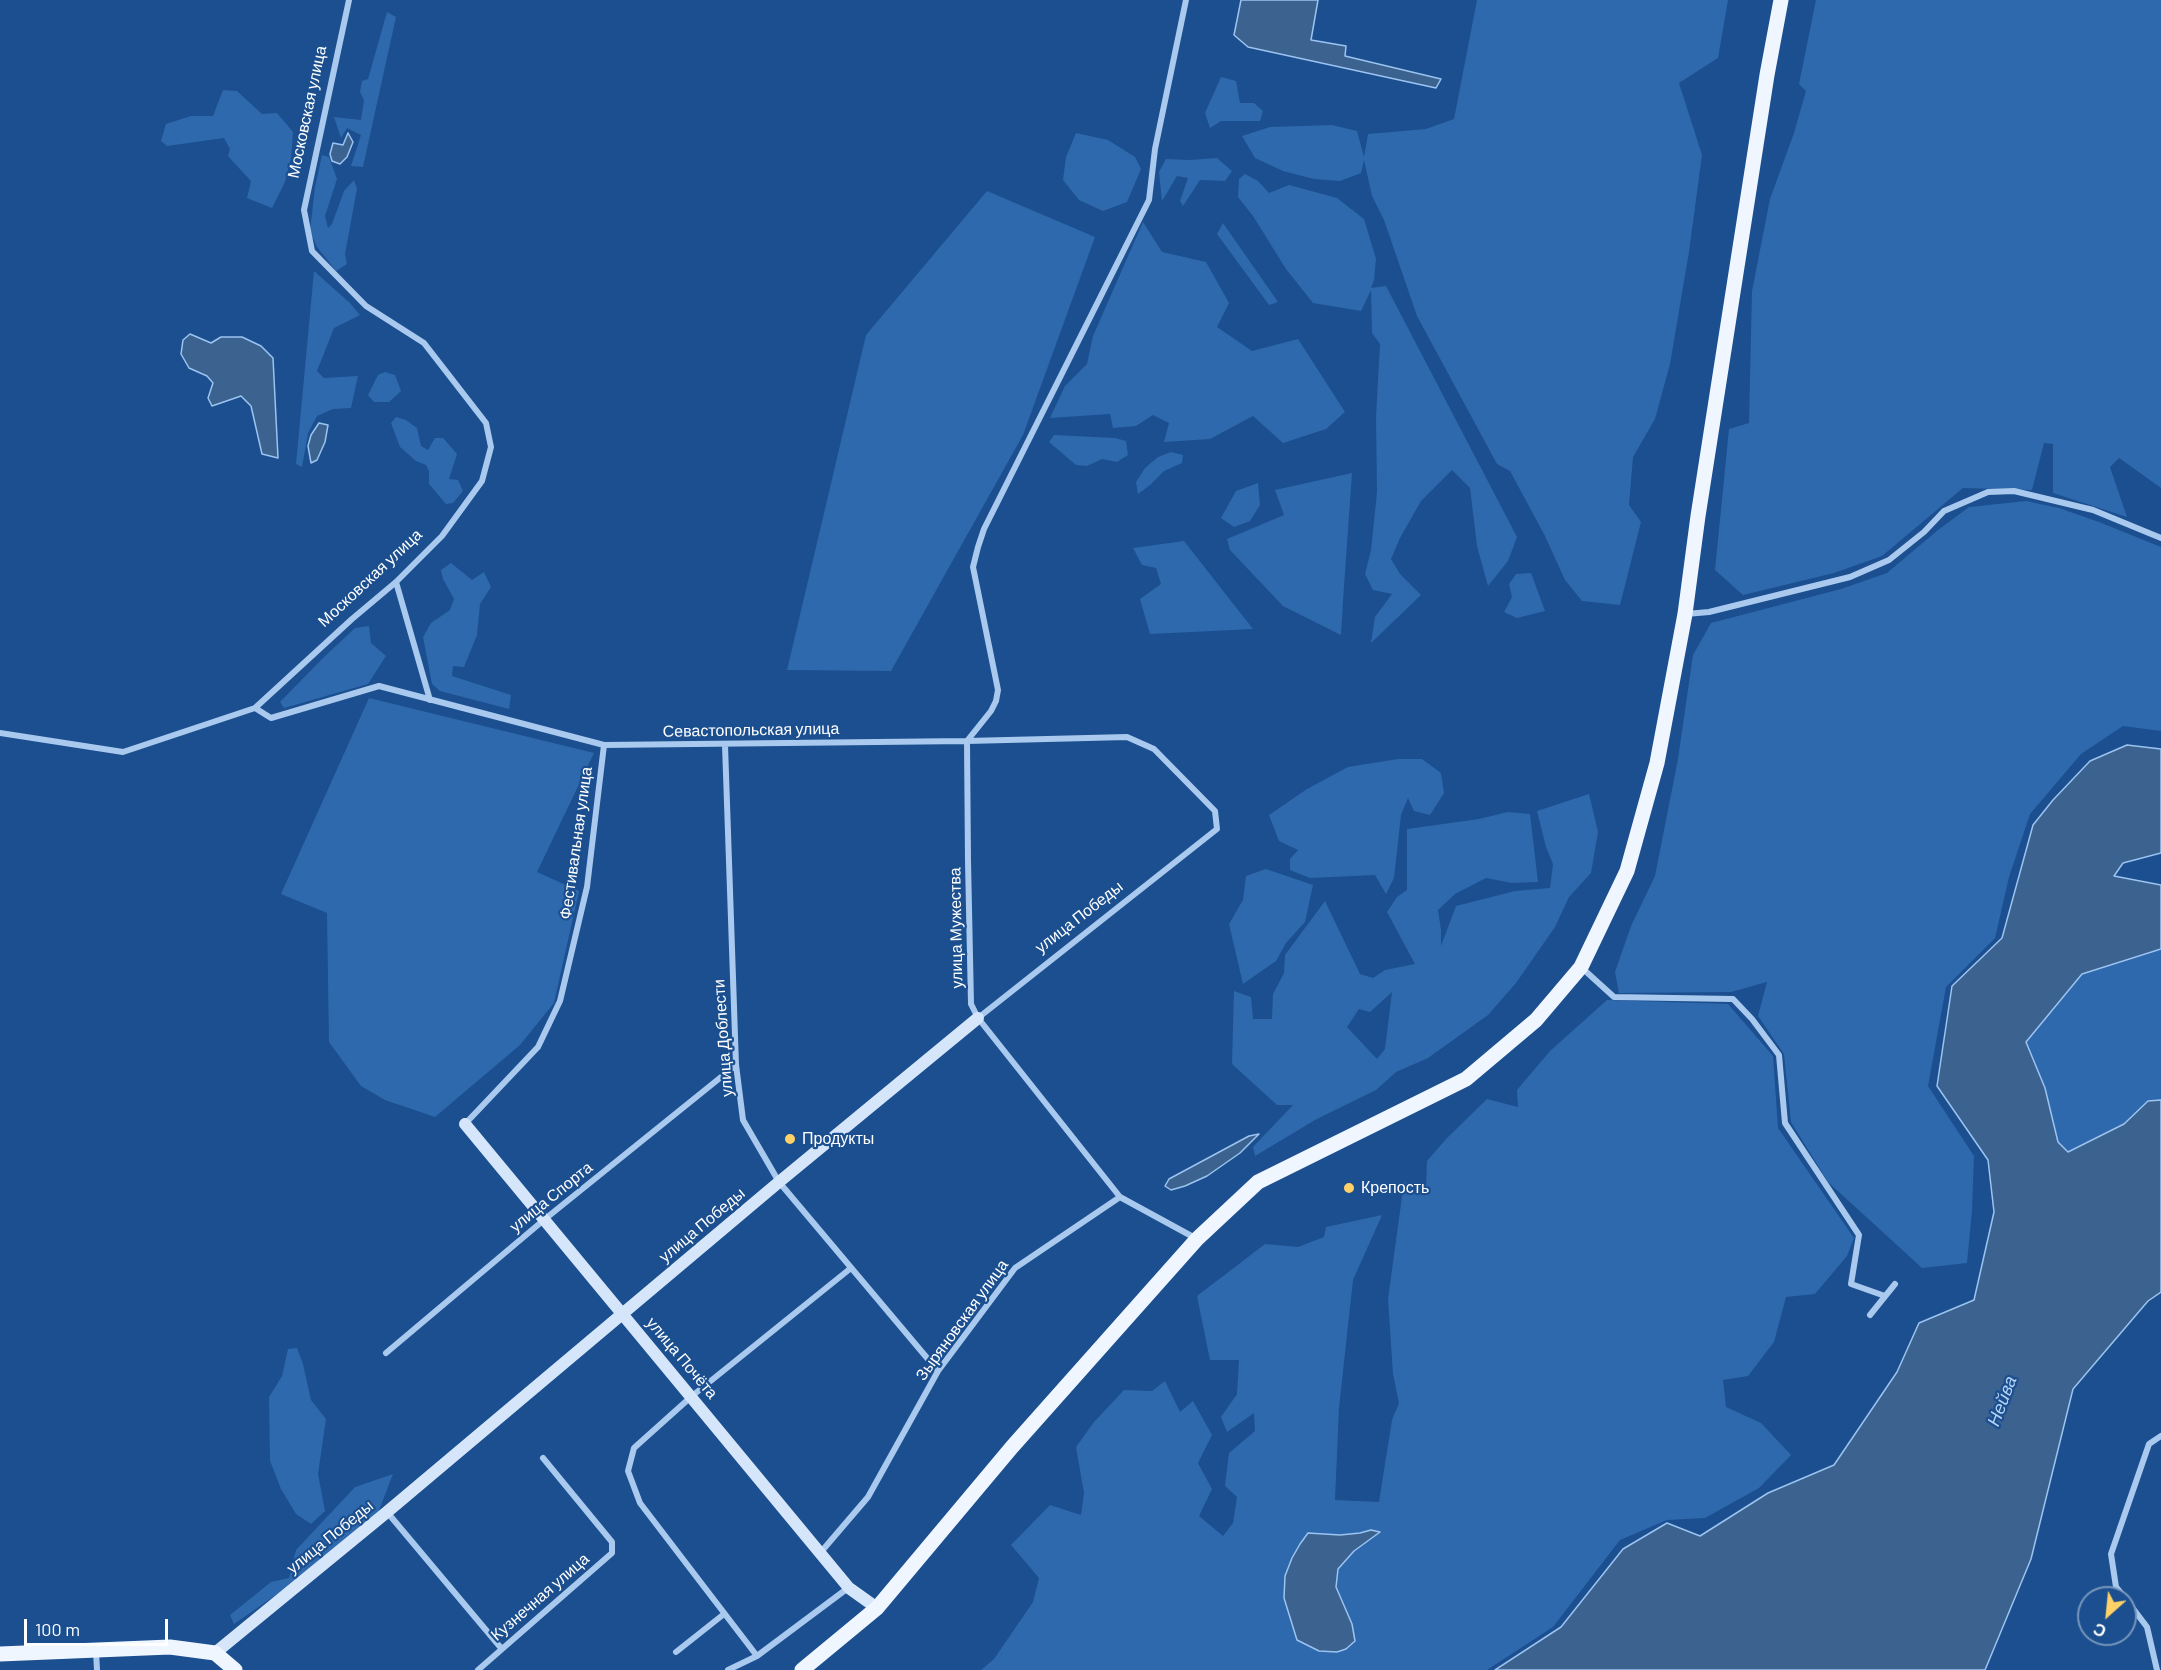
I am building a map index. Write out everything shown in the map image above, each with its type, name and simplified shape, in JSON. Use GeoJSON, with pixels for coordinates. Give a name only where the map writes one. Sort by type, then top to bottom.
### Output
{"type":"FeatureCollection","features":[{"type":"Feature","properties":{"kind":"main road"},"geometry":{"type":"LineString","coordinates":[[802,1670],[877,1608],[1012,1447],[1197,1239],[1258,1182],[1466,1079],[1536,1020],[1581,967],[1627,871],[1657,763],[1685,614],[1698,516],[1767,75],[1781,0]]}},
{"type":"Feature","properties":{"kind":"main road"},"geometry":{"type":"LineString","coordinates":[[0,1654],[170,1647],[215,1653],[234,1670]]}},
{"type":"Feature","properties":{"kind":"street","name":"Московская улица"},"geometry":{"type":"LineString","coordinates":[[255,708],[396,582],[442,536],[482,481],[491,447],[486,423],[424,343],[366,306],[312,251],[304,210],[349,0]]}},
{"type":"Feature","properties":{"kind":"street"},"geometry":{"type":"LineString","coordinates":[[966,741],[991,711],[998,690],[973,567],[984,529],[1149,200],[1155,149],[1186,0]]}},
{"type":"Feature","properties":{"kind":"street"},"geometry":{"type":"LineString","coordinates":[[1685,614],[1709,612],[1850,577],[1888,560],[1923,532],[1944,510],[1988,492],[2014,491],[2092,510],[2161,538]]}},
{"type":"Feature","properties":{"kind":"street"},"geometry":{"type":"LineString","coordinates":[[396,582],[430,700]]}},
{"type":"Feature","properties":{"kind":"street","name":"Севастопольская улица"},"geometry":{"type":"LineString","coordinates":[[255,708],[271,718],[380,687],[604,745],[725,745],[1127,737],[1143,742],[1154,749],[1215,811],[1217,829]]}},
{"type":"Feature","properties":{"kind":"street"},"geometry":{"type":"LineString","coordinates":[[0,733],[123,752],[255,708]]}},
{"type":"Feature","properties":{"kind":"street","name":"улица Мужества"},"geometry":{"type":"LineString","coordinates":[[966,741],[971,1004],[978,1018],[1120,1197],[1197,1239]]}},
{"type":"Feature","properties":{"kind":"street","name":"Фестивальная улица"},"geometry":{"type":"LineString","coordinates":[[465,1124],[538,1047],[560,1001],[587,887],[604,745]]}},
{"type":"Feature","properties":{"kind":"street","name":"улица Доблести"},"geometry":{"type":"LineString","coordinates":[[725,745],[736,1065],[743,1120],[779,1182],[938,1371]]}},
{"type":"Feature","properties":{"kind":"street","name":"улица Победы"},"geometry":{"type":"LineString","coordinates":[[215,1653],[978,1018],[1217,829]]}},
{"type":"Feature","properties":{"kind":"street"},"geometry":{"type":"LineString","coordinates":[[1581,967],[1614,996],[1733,999],[1752,1019],[1779,1055],[1785,1123],[1859,1235],[1851,1284],[1885,1296]]}},
{"type":"Feature","properties":{"kind":"street","name":"улица Спорта"},"geometry":{"type":"LineString","coordinates":[[386,1353],[545,1219],[736,1065]]}},
{"type":"Feature","properties":{"kind":"street","name":"улица Почёта"},"geometry":{"type":"LineString","coordinates":[[465,1124],[849,1587],[877,1608]]}},
{"type":"Feature","properties":{"kind":"street","name":"Зыряновская улица"},"geometry":{"type":"LineString","coordinates":[[821,1552],[868,1497],[938,1371],[1015,1268],[1120,1197]]}},
{"type":"Feature","properties":{"kind":"street"},"geometry":{"type":"LineString","coordinates":[[757,1656],[640,1503],[628,1472],[634,1448],[692,1396],[851,1268]]}},
{"type":"Feature","properties":{"kind":"street"},"geometry":{"type":"LineString","coordinates":[[1870,1315],[1895,1284]]}},
{"type":"Feature","properties":{"kind":"street"},"geometry":{"type":"LineString","coordinates":[[2116,1586],[2110,1554],[2149,1444],[2161,1436]]}},
{"type":"Feature","properties":{"kind":"street","name":"Кузнечная улица"},"geometry":{"type":"LineString","coordinates":[[478,1670],[612,1553],[612,1542],[543,1458]]}},
{"type":"Feature","properties":{"kind":"street"},"geometry":{"type":"LineString","coordinates":[[387,1512],[501,1648]]}},
{"type":"Feature","properties":{"kind":"street"},"geometry":{"type":"LineString","coordinates":[[728,1670],[757,1656],[849,1587]]}},
{"type":"Feature","properties":{"kind":"street"},"geometry":{"type":"LineString","coordinates":[[676,1652],[724,1614]]}},
{"type":"Feature","properties":{"kind":"street"},"geometry":{"type":"LineString","coordinates":[[2137,1614],[2147,1627],[2157,1670]]}},
{"type":"Feature","properties":{"kind":"street"},"geometry":{"type":"LineString","coordinates":[[96,1651],[97,1670]]}},
{"type":"Feature","properties":{"kind":"shaded area"},"geometry":{"type":"Polygon","coordinates":[[[1477,0],[1728,0],[1718,58],[1679,83],[1702,155],[1689,252],[1670,364],[1655,419],[1633,457],[1629,505],[1641,522],[1620,605],[1582,601],[1565,580],[1545,536],[1510,471],[1497,464],[1417,316],[1384,220],[1372,196],[1364,160],[1361,173],[1340,181],[1314,179],[1283,171],[1255,158],[1242,136],[1270,127],[1332,125],[1357,131],[1364,157],[1368,134],[1426,129],[1454,119],[1477,0]]]}},
{"type":"Feature","properties":{"kind":"shaded area"},"geometry":{"type":"Polygon","coordinates":[[[1816,0],[2161,0],[2161,488],[2119,458],[2110,467],[2127,517],[2053,493],[2053,444],[2044,443],[2032,490],[1963,488],[1882,556],[1834,573],[1743,595],[1715,570],[1729,429],[1749,423],[1752,291],[1770,199],[1794,133],[1806,91],[1799,84],[1816,0]]]}},
{"type":"Feature","properties":{"kind":"shaded area"},"geometry":{"type":"Polygon","coordinates":[[[387,12],[396,17],[363,167],[351,166],[361,135],[347,128],[341,138],[334,117],[361,120],[364,100],[360,92],[362,81],[368,79],[387,12]]]}},
{"type":"Feature","properties":{"kind":"shaded area"},"geometry":{"type":"Polygon","coordinates":[[[1221,77],[1236,81],[1240,103],[1254,103],[1263,111],[1260,121],[1221,121],[1210,128],[1205,113],[1221,77]]]}},
{"type":"Feature","properties":{"kind":"shaded area"},"geometry":{"type":"Polygon","coordinates":[[[223,90],[237,91],[262,114],[277,113],[293,132],[291,158],[285,182],[272,208],[247,198],[251,181],[228,156],[230,149],[224,138],[167,146],[161,141],[166,124],[191,116],[213,116],[223,90]]]}},
{"type":"Feature","properties":{"kind":"shaded area"},"geometry":{"type":"Polygon","coordinates":[[[1076,133],[1108,140],[1135,157],[1141,169],[1127,202],[1103,211],[1079,200],[1063,180],[1066,157],[1076,133]]]}},
{"type":"Feature","properties":{"kind":"shaded area"},"geometry":{"type":"Polygon","coordinates":[[[322,155],[329,157],[337,179],[325,216],[328,228],[332,224],[344,191],[354,180],[357,189],[345,254],[347,264],[336,271],[317,247],[310,231],[315,187],[322,155]]]}},
{"type":"Feature","properties":{"kind":"shaded area"},"geometry":{"type":"Polygon","coordinates":[[[1217,158],[1232,171],[1225,181],[1200,180],[1183,206],[1180,201],[1188,178],[1177,176],[1162,201],[1159,172],[1166,159],[1217,158]]]}},
{"type":"Feature","properties":{"kind":"shaded area"},"geometry":{"type":"Polygon","coordinates":[[[1245,174],[1258,181],[1269,193],[1289,185],[1337,198],[1364,219],[1376,259],[1371,288],[1386,286],[1517,537],[1508,561],[1488,586],[1477,546],[1470,488],[1452,470],[1421,501],[1391,559],[1400,574],[1421,595],[1371,643],[1375,617],[1392,594],[1373,590],[1365,574],[1371,550],[1377,492],[1376,418],[1380,344],[1372,333],[1371,290],[1361,311],[1313,303],[1286,269],[1253,216],[1238,197],[1239,179],[1245,174]]]}},
{"type":"Feature","properties":{"kind":"shaded area"},"geometry":{"type":"Polygon","coordinates":[[[987,191],[1095,237],[1023,435],[891,671],[787,670],[866,335],[987,191]]]}},
{"type":"Feature","properties":{"kind":"shaded area"},"geometry":{"type":"Polygon","coordinates":[[[1143,222],[1162,252],[1206,262],[1229,303],[1217,327],[1252,351],[1298,339],[1345,412],[1326,429],[1283,443],[1253,416],[1210,439],[1164,442],[1169,423],[1153,415],[1136,426],[1113,428],[1110,414],[1050,418],[1065,386],[1087,364],[1093,336],[1143,222]]]}},
{"type":"Feature","properties":{"kind":"shaded area"},"geometry":{"type":"Polygon","coordinates":[[[1223,223],[1278,302],[1269,305],[1217,234],[1223,223]]]}},
{"type":"Feature","properties":{"kind":"shaded area"},"geometry":{"type":"Polygon","coordinates":[[[314,271],[360,315],[334,328],[317,371],[324,378],[358,376],[351,408],[333,409],[317,416],[308,433],[302,467],[296,464],[314,271]]]}},
{"type":"Feature","properties":{"kind":"shaded area"},"geometry":{"type":"Polygon","coordinates":[[[385,372],[395,375],[401,391],[389,402],[374,402],[368,395],[378,375],[385,372]]]}},
{"type":"Feature","properties":{"kind":"shaded area"},"geometry":{"type":"Polygon","coordinates":[[[396,417],[406,420],[417,428],[421,446],[428,450],[435,438],[443,438],[457,454],[449,479],[458,480],[463,491],[453,503],[446,504],[429,484],[429,471],[426,465],[416,461],[400,447],[391,423],[396,417]]]}},
{"type":"Feature","properties":{"kind":"shaded area"},"geometry":{"type":"Polygon","coordinates":[[[1054,435],[1115,438],[1126,441],[1128,455],[1117,462],[1102,459],[1087,466],[1076,465],[1049,442],[1054,435]]]}},
{"type":"Feature","properties":{"kind":"shaded area"},"geometry":{"type":"Polygon","coordinates":[[[1171,452],[1183,455],[1182,463],[1164,471],[1138,494],[1136,482],[1145,468],[1158,457],[1171,452]]]}},
{"type":"Feature","properties":{"kind":"shaded area"},"geometry":{"type":"Polygon","coordinates":[[[1352,473],[1341,635],[1283,606],[1230,550],[1227,539],[1284,515],[1275,490],[1352,473]]]}},
{"type":"Feature","properties":{"kind":"shaded area"},"geometry":{"type":"Polygon","coordinates":[[[1258,483],[1260,505],[1250,521],[1234,527],[1221,518],[1236,491],[1258,483]]]}},
{"type":"Feature","properties":{"kind":"shaded area"},"geometry":{"type":"Polygon","coordinates":[[[2026,501],[2059,508],[2161,547],[2161,731],[2123,726],[2081,754],[2030,814],[2009,877],[1995,938],[1946,987],[1928,1086],[1974,1156],[1972,1211],[1967,1263],[1922,1268],[1828,1182],[1791,1122],[1784,1054],[1758,1016],[1767,982],[1731,992],[1619,993],[1615,972],[1631,926],[1655,876],[1678,759],[1693,655],[1711,623],[1841,589],[1887,573],[1969,507],[2026,501]]]}},
{"type":"Feature","properties":{"kind":"shaded area"},"geometry":{"type":"Polygon","coordinates":[[[1184,541],[1253,629],[1150,634],[1140,599],[1161,584],[1156,568],[1142,565],[1133,548],[1184,541]]]}},
{"type":"Feature","properties":{"kind":"shaded area"},"geometry":{"type":"Polygon","coordinates":[[[451,563],[472,580],[484,572],[491,587],[480,604],[477,635],[464,667],[453,666],[452,676],[511,695],[509,709],[440,691],[432,684],[423,637],[431,623],[450,610],[454,599],[443,579],[441,570],[451,563]]]}},
{"type":"Feature","properties":{"kind":"shaded area"},"geometry":{"type":"Polygon","coordinates":[[[1531,573],[1545,611],[1517,618],[1504,612],[1512,597],[1509,584],[1516,574],[1531,573]]]}},
{"type":"Feature","properties":{"kind":"shaded area"},"geometry":{"type":"Polygon","coordinates":[[[369,626],[371,643],[386,656],[368,684],[284,708],[280,702],[323,658],[355,628],[369,626]]]}},
{"type":"Feature","properties":{"kind":"shaded area"},"geometry":{"type":"Polygon","coordinates":[[[369,698],[594,753],[537,872],[579,891],[554,1003],[520,1045],[435,1117],[385,1100],[361,1086],[329,1042],[327,913],[281,894],[369,698]]]}},
{"type":"Feature","properties":{"kind":"shaded area"},"geometry":{"type":"Polygon","coordinates":[[[1398,759],[1422,759],[1441,773],[1444,793],[1430,815],[1414,811],[1408,798],[1401,815],[1394,878],[1386,894],[1375,875],[1310,878],[1290,870],[1290,859],[1298,850],[1279,841],[1269,815],[1307,789],[1348,767],[1398,759]]]}},
{"type":"Feature","properties":{"kind":"shaded area"},"geometry":{"type":"Polygon","coordinates":[[[1589,794],[1598,832],[1591,873],[1569,897],[1555,927],[1516,983],[1488,1015],[1428,1058],[1396,1072],[1376,1090],[1315,1120],[1255,1156],[1253,1147],[1293,1105],[1277,1105],[1232,1064],[1234,991],[1251,997],[1253,1019],[1272,1019],[1273,994],[1284,973],[1285,955],[1325,901],[1360,974],[1373,978],[1385,970],[1415,964],[1387,912],[1397,897],[1407,890],[1407,829],[1479,819],[1508,812],[1530,814],[1538,882],[1512,883],[1486,878],[1455,894],[1438,910],[1441,946],[1456,906],[1515,891],[1550,888],[1553,864],[1537,811],[1589,794]],[[1392,992],[1370,1012],[1359,1009],[1347,1027],[1377,1059],[1385,1049],[1392,992]]]}},
{"type":"Feature","properties":{"kind":"shaded area"},"geometry":{"type":"Polygon","coordinates":[[[1266,869],[1313,885],[1305,922],[1286,943],[1276,961],[1243,984],[1229,924],[1243,900],[1246,876],[1266,869]]]}},
{"type":"Feature","properties":{"kind":"shaded area"},"geometry":{"type":"Polygon","coordinates":[[[2161,949],[2161,1100],[2148,1101],[2124,1124],[2069,1152],[2058,1142],[2045,1088],[2026,1042],[2082,974],[2161,949]]]}},
{"type":"Feature","properties":{"kind":"shaded area"},"geometry":{"type":"Polygon","coordinates":[[[1607,1000],[1728,1004],[1773,1056],[1778,1128],[1854,1238],[1847,1256],[1815,1294],[1786,1297],[1774,1342],[1748,1376],[1723,1380],[1726,1407],[1761,1423],[1791,1455],[1759,1488],[1705,1518],[1667,1520],[1620,1540],[1553,1627],[1487,1670],[981,1670],[994,1659],[1033,1602],[1039,1578],[1011,1545],[1050,1505],[1081,1515],[1084,1493],[1076,1447],[1094,1422],[1124,1390],[1152,1391],[1165,1381],[1180,1412],[1193,1401],[1212,1435],[1198,1463],[1212,1489],[1199,1516],[1223,1536],[1233,1523],[1237,1497],[1225,1486],[1229,1453],[1255,1431],[1254,1413],[1227,1432],[1221,1417],[1237,1394],[1239,1360],[1210,1360],[1197,1296],[1265,1244],[1298,1247],[1324,1237],[1326,1227],[1382,1215],[1353,1280],[1339,1408],[1335,1500],[1379,1502],[1392,1420],[1399,1403],[1393,1374],[1388,1299],[1404,1182],[1426,1188],[1427,1161],[1487,1099],[1518,1107],[1517,1090],[1550,1051],[1607,1000]],[[1371,1530],[1340,1535],[1308,1533],[1292,1558],[1284,1598],[1297,1640],[1355,1641],[1352,1624],[1336,1587],[1338,1569],[1354,1551],[1379,1533],[1371,1530]]]}},
{"type":"Feature","properties":{"kind":"shaded area"},"geometry":{"type":"Polygon","coordinates":[[[297,1348],[311,1400],[326,1419],[318,1474],[325,1511],[311,1524],[296,1514],[281,1489],[270,1461],[269,1397],[282,1376],[288,1349],[297,1348]]]}},
{"type":"Feature","properties":{"kind":"shaded area"},"geometry":{"type":"Polygon","coordinates":[[[393,1474],[378,1513],[286,1588],[234,1624],[230,1615],[271,1582],[289,1578],[296,1550],[355,1487],[393,1474]]]}},
{"type":"Feature","properties":{"kind":"water"},"geometry":{"type":"Polygon","coordinates":[[[1241,0],[1318,0],[1311,40],[1346,46],[1345,56],[1441,79],[1436,88],[1248,47],[1234,35],[1241,0]]]}},
{"type":"Feature","properties":{"kind":"water"},"geometry":{"type":"Polygon","coordinates":[[[348,133],[353,142],[347,157],[340,164],[332,161],[330,154],[333,143],[343,145],[348,133]]]}},
{"type":"Feature","properties":{"kind":"water"},"geometry":{"type":"Polygon","coordinates":[[[190,334],[211,343],[221,337],[242,337],[261,346],[273,358],[278,458],[262,454],[251,406],[241,396],[212,406],[208,398],[213,383],[207,376],[189,368],[181,354],[183,340],[190,334]]]}},
{"type":"Feature","properties":{"kind":"water"},"geometry":{"type":"Polygon","coordinates":[[[319,423],[328,425],[325,442],[317,460],[311,463],[308,446],[311,435],[319,423]]]}},
{"type":"Feature","properties":{"kind":"water","name":"Нейва"},"geometry":{"type":"Polygon","coordinates":[[[2127,745],[2161,749],[2161,853],[2123,863],[2114,876],[2161,885],[2161,949],[2082,974],[2026,1042],[2045,1088],[2058,1142],[2068,1152],[2124,1124],[2148,1101],[2161,1100],[2161,1292],[2148,1301],[2073,1389],[2031,1559],[1985,1670],[1495,1670],[1561,1627],[1623,1549],[1667,1523],[1700,1536],[1768,1493],[1834,1465],[1897,1372],[1919,1323],[1974,1300],[1994,1212],[1988,1160],[1937,1086],[1952,986],[2002,938],[2033,825],[2090,761],[2127,745]]]}},
{"type":"Feature","properties":{"kind":"water"},"geometry":{"type":"Polygon","coordinates":[[[1259,1134],[1240,1153],[1207,1176],[1171,1190],[1165,1186],[1169,1179],[1249,1136],[1259,1134]]]}},
{"type":"Feature","properties":{"kind":"water"},"geometry":{"type":"Polygon","coordinates":[[[1371,1530],[1380,1532],[1354,1551],[1338,1569],[1336,1587],[1352,1624],[1355,1641],[1346,1649],[1337,1652],[1319,1651],[1297,1640],[1284,1598],[1285,1576],[1300,1544],[1308,1533],[1340,1535],[1371,1530]]]}},
{"type":"Feature","properties":{"kind":"place","name":"Продукты"},"geometry":{"type":"Point","coordinates":[790,1139]}},
{"type":"Feature","properties":{"kind":"place","name":"Крепость"},"geometry":{"type":"Point","coordinates":[1349,1188]}}]}
